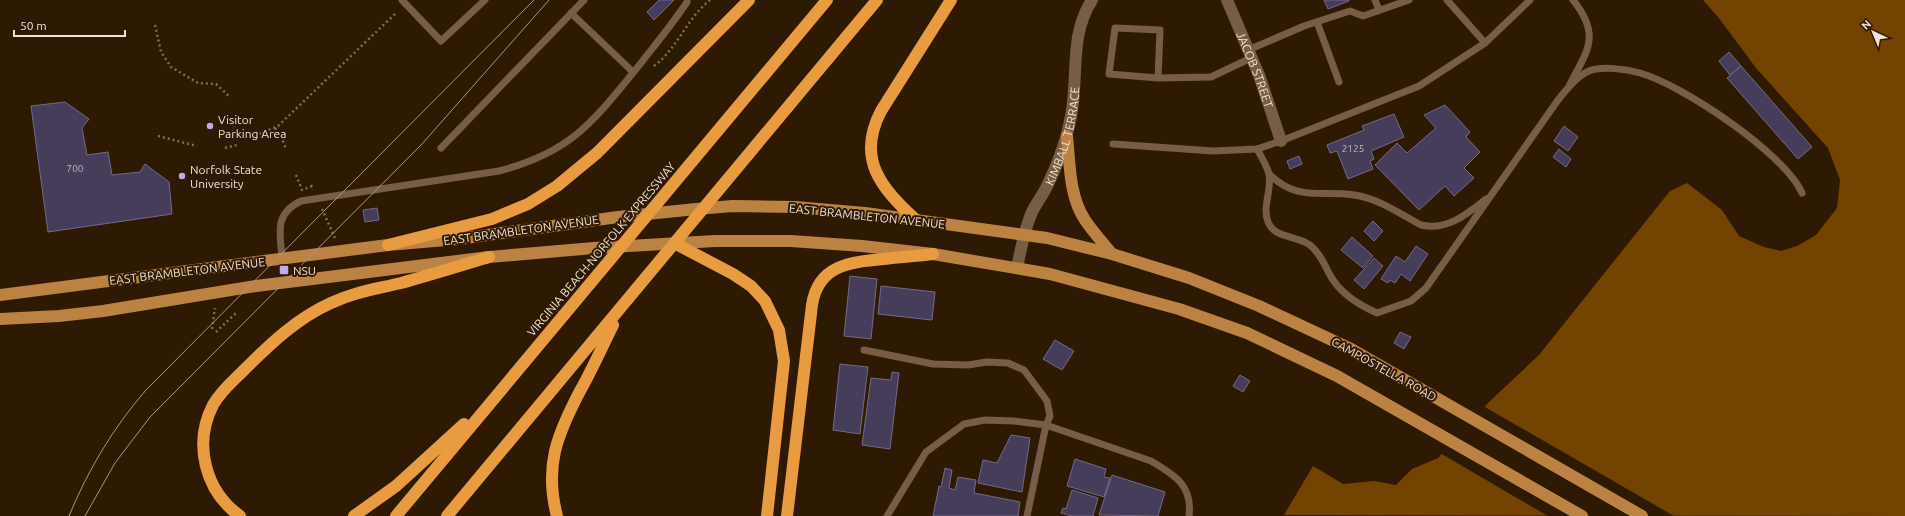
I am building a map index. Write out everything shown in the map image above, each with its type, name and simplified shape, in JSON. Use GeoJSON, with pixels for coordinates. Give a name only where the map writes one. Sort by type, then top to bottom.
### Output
{"type":"FeatureCollection","features":[{"type":"Feature","properties":{"kind":"highway"},"geometry":{"type":"LineString","coordinates":[[388,245],[492,219],[528,204],[557,186],[598,154],[749,0]]}},
{"type":"Feature","properties":{"kind":"highway","name":"VIRGINIA BEACH-NORFOLK EXPRESSWAY"},"geometry":{"type":"LineString","coordinates":[[396,516],[827,0]]}},
{"type":"Feature","properties":{"kind":"highway"},"geometry":{"type":"LineString","coordinates":[[447,516],[877,0]]}},
{"type":"Feature","properties":{"kind":"highway"},"geometry":{"type":"LineString","coordinates":[[916,220],[890,195],[879,179],[873,161],[872,140],[876,120],[881,111],[951,0]]}},
{"type":"Feature","properties":{"kind":"highway"},"geometry":{"type":"LineString","coordinates":[[676,244],[733,274],[750,286],[765,302],[779,330],[784,361],[767,516]]}},
{"type":"Feature","properties":{"kind":"highway"},"geometry":{"type":"LineString","coordinates":[[788,516],[815,290],[831,272],[847,264],[933,254]]}},
{"type":"Feature","properties":{"kind":"highway"},"geometry":{"type":"LineString","coordinates":[[240,516],[226,504],[214,486],[206,465],[204,454],[205,429],[208,416],[214,404],[230,384],[282,334],[296,323],[330,303],[364,291],[400,283],[488,257]]}},
{"type":"Feature","properties":{"kind":"highway"},"geometry":{"type":"LineString","coordinates":[[556,516],[551,484],[552,462],[557,438],[566,417],[622,307]]}},
{"type":"Feature","properties":{"kind":"highway"},"geometry":{"type":"LineString","coordinates":[[354,516],[396,486],[497,396]]}},
{"type":"Feature","properties":{"kind":"main road"},"geometry":{"type":"LineString","coordinates":[[1067,136],[1071,184],[1084,220],[1112,254]]}},
{"type":"Feature","properties":{"kind":"main road","name":"EAST BRAMBLETON AVENUE"},"geometry":{"type":"LineString","coordinates":[[0,295],[388,245],[458,239],[618,217],[733,206],[795,207],[916,220],[1024,234],[1112,254]]}},
{"type":"Feature","properties":{"kind":"main road","name":"EAST BRAMBLETON AVENUE"},"geometry":{"type":"LineString","coordinates":[[0,319],[59,316],[103,311],[215,292],[488,257],[594,248],[715,241],[791,241],[862,246],[933,254],[1017,268],[1103,288],[1179,309],[1247,333],[1293,354],[1382,401],[1582,516]]}},
{"type":"Feature","properties":{"kind":"main road","name":"CAMPOSTELLA ROAD"},"geometry":{"type":"LineString","coordinates":[[1112,254],[1189,278],[1305,326],[1397,375],[1642,516]]}},
{"type":"Feature","properties":{"kind":"street","name":"KIMBALL TERRACE"},"geometry":{"type":"LineString","coordinates":[[1017,268],[1024,234],[1033,210],[1046,187],[1067,136],[1074,95],[1076,44],[1084,12],[1092,0]]}},
{"type":"Feature","properties":{"kind":"street","name":"JACOB STREET"},"geometry":{"type":"LineString","coordinates":[[1227,0],[1250,54],[1281,141]]}},
{"type":"Feature","properties":{"kind":"lane"},"geometry":{"type":"LineString","coordinates":[[402,0],[441,41],[485,0]]}},
{"type":"Feature","properties":{"kind":"lane"},"geometry":{"type":"LineString","coordinates":[[441,148],[584,0]]}},
{"type":"Feature","properties":{"kind":"lane"},"geometry":{"type":"LineString","coordinates":[[1375,0],[1379,10]]}},
{"type":"Feature","properties":{"kind":"lane"},"geometry":{"type":"LineString","coordinates":[[1158,78],[1160,30],[1115,28],[1109,74],[1158,78],[1211,77],[1250,54],[1316,22],[1350,11],[1363,16],[1409,0]]}},
{"type":"Feature","properties":{"kind":"lane"},"geometry":{"type":"LineString","coordinates":[[1447,0],[1485,43]]}},
{"type":"Feature","properties":{"kind":"lane"},"geometry":{"type":"LineString","coordinates":[[1113,144],[1213,151],[1257,149],[1281,141],[1419,86],[1485,43],[1530,0]]}},
{"type":"Feature","properties":{"kind":"lane"},"geometry":{"type":"LineString","coordinates":[[1269,174],[1269,194],[1265,212],[1268,224],[1284,236],[1298,238],[1310,245],[1322,258],[1331,277],[1346,295],[1361,306],[1377,313],[1411,301],[1426,288],[1569,86],[1587,51],[1590,37],[1584,13],[1573,0]]}},
{"type":"Feature","properties":{"kind":"lane"},"geometry":{"type":"LineString","coordinates":[[282,258],[280,222],[285,212],[294,204],[309,199],[499,171],[531,162],[553,152],[585,129],[672,25],[687,2]]}},
{"type":"Feature","properties":{"kind":"lane"},"geometry":{"type":"LineString","coordinates":[[571,13],[633,72]]}},
{"type":"Feature","properties":{"kind":"lane"},"geometry":{"type":"LineString","coordinates":[[1316,22],[1339,82]]}},
{"type":"Feature","properties":{"kind":"lane"},"geometry":{"type":"LineString","coordinates":[[1569,86],[1589,71],[1606,68],[1640,73],[1661,82],[1713,111],[1741,129],[1786,170],[1797,182],[1802,193]]}},
{"type":"Feature","properties":{"kind":"lane"},"geometry":{"type":"LineString","coordinates":[[1257,149],[1269,174],[1279,183],[1292,191],[1312,194],[1354,195],[1374,200],[1421,225],[1428,227],[1445,225],[1460,219],[1491,196]]}},
{"type":"Feature","properties":{"kind":"lane"},"geometry":{"type":"LineString","coordinates":[[864,350],[934,364],[968,365],[987,362],[1008,363],[1024,370],[1048,401],[1050,416],[1046,426],[1027,516]]}},
{"type":"Feature","properties":{"kind":"lane"},"geometry":{"type":"LineString","coordinates":[[887,516],[926,452],[964,424],[985,420],[1014,421],[1046,426],[1151,461],[1165,469],[1180,481],[1188,492],[1190,506],[1189,516]]}},
{"type":"Feature","properties":{"kind":"path"},"geometry":{"type":"LineString","coordinates":[[255,136],[275,128],[397,12]]}},
{"type":"Feature","properties":{"kind":"path"},"geometry":{"type":"LineString","coordinates":[[155,26],[160,47],[167,63],[198,83],[216,84],[230,96]]}},
{"type":"Feature","properties":{"kind":"path"},"geometry":{"type":"LineString","coordinates":[[275,128],[281,136],[286,149]]}},
{"type":"Feature","properties":{"kind":"path"},"geometry":{"type":"LineString","coordinates":[[158,136],[197,146]]}},
{"type":"Feature","properties":{"kind":"path"},"geometry":{"type":"LineString","coordinates":[[225,148],[237,145]]}},
{"type":"Feature","properties":{"kind":"path"},"geometry":{"type":"LineString","coordinates":[[296,175],[302,190],[312,186],[313,189]]}},
{"type":"Feature","properties":{"kind":"path"},"geometry":{"type":"LineString","coordinates":[[321,206],[335,238]]}},
{"type":"Feature","properties":{"kind":"path"},"geometry":{"type":"LineString","coordinates":[[212,329],[215,308]]}},
{"type":"Feature","properties":{"kind":"path"},"geometry":{"type":"LineString","coordinates":[[216,332],[236,313]]}},
{"type":"Feature","properties":{"kind":"shaded area"},"geometry":{"type":"Polygon","coordinates":[[[1703,0],[1905,0],[1905,516],[1284,515],[1313,466],[1343,484],[1374,481],[1396,485],[1412,469],[1438,458],[1489,402],[1539,355],[1670,191],[1687,183],[1722,210],[1739,236],[1764,247],[1781,251],[1797,246],[1816,235],[1837,208],[1840,180],[1828,148],[1756,68],[1718,17],[1703,0]]]}},
{"type":"Feature","properties":{"kind":"pier"},"geometry":{"type":"Polygon","coordinates":[[[1483,406],[1674,516],[1548,516],[1440,453],[1483,406]]]}},
{"type":"Feature","properties":{"kind":"building"},"geometry":{"type":"Polygon","coordinates":[[[659,0],[674,0],[654,20],[647,12],[659,0]]]}},
{"type":"Feature","properties":{"kind":"building"},"geometry":{"type":"Polygon","coordinates":[[[1324,0],[1349,0],[1349,1],[1328,9],[1324,0]]]}},
{"type":"Feature","properties":{"kind":"building"},"geometry":{"type":"Polygon","coordinates":[[[1729,52],[1741,66],[1730,75],[1719,61],[1729,52]]]}},
{"type":"Feature","properties":{"kind":"building"},"geometry":{"type":"Polygon","coordinates":[[[1741,66],[1812,147],[1798,159],[1727,78],[1741,66]]]}},
{"type":"Feature","properties":{"kind":"building"},"geometry":{"type":"Polygon","coordinates":[[[65,102],[89,119],[82,128],[87,155],[108,152],[112,175],[140,172],[145,164],[169,182],[172,214],[48,232],[31,106],[65,102]]]}},
{"type":"Feature","properties":{"kind":"building"},"geometry":{"type":"Polygon","coordinates":[[[1445,105],[1470,132],[1466,137],[1480,152],[1464,168],[1474,178],[1454,196],[1445,186],[1419,210],[1375,165],[1397,143],[1407,153],[1436,128],[1424,115],[1445,105]]]}},
{"type":"Feature","properties":{"kind":"building"},"geometry":{"type":"Polygon","coordinates":[[[1394,114],[1404,137],[1371,151],[1374,159],[1370,161],[1373,169],[1348,179],[1337,151],[1330,153],[1327,145],[1364,130],[1362,126],[1394,114]]]}},
{"type":"Feature","properties":{"kind":"building"},"geometry":{"type":"Polygon","coordinates":[[[1564,126],[1578,137],[1568,151],[1554,141],[1564,126]]]}},
{"type":"Feature","properties":{"kind":"building"},"geometry":{"type":"Polygon","coordinates":[[[1559,149],[1571,159],[1566,167],[1553,157],[1559,149]]]}},
{"type":"Feature","properties":{"kind":"building"},"geometry":{"type":"Polygon","coordinates":[[[1299,156],[1302,164],[1290,169],[1287,161],[1299,156]]]}},
{"type":"Feature","properties":{"kind":"building"},"geometry":{"type":"Polygon","coordinates":[[[377,208],[379,220],[365,222],[363,210],[377,208]]]}},
{"type":"Feature","properties":{"kind":"building"},"geometry":{"type":"Polygon","coordinates":[[[1373,221],[1383,231],[1374,241],[1364,231],[1373,221]]]}},
{"type":"Feature","properties":{"kind":"building"},"geometry":{"type":"Polygon","coordinates":[[[1352,237],[1373,256],[1363,268],[1341,250],[1352,237]]]}},
{"type":"Feature","properties":{"kind":"building"},"geometry":{"type":"Polygon","coordinates":[[[1416,246],[1428,254],[1410,281],[1401,274],[1395,283],[1390,280],[1388,283],[1381,279],[1396,256],[1405,262],[1416,246]]]}},
{"type":"Feature","properties":{"kind":"building"},"geometry":{"type":"Polygon","coordinates":[[[1374,258],[1383,266],[1364,289],[1354,280],[1374,258]]]}},
{"type":"Feature","properties":{"kind":"building"},"geometry":{"type":"Polygon","coordinates":[[[850,276],[877,279],[871,339],[844,336],[850,276]]]}},
{"type":"Feature","properties":{"kind":"building"},"geometry":{"type":"Polygon","coordinates":[[[881,286],[935,292],[932,320],[878,314],[881,286]]]}},
{"type":"Feature","properties":{"kind":"building"},"geometry":{"type":"Polygon","coordinates":[[[1400,332],[1411,337],[1404,349],[1394,343],[1400,332]]]}},
{"type":"Feature","properties":{"kind":"building"},"geometry":{"type":"Polygon","coordinates":[[[1055,340],[1074,351],[1062,370],[1043,359],[1055,340]]]}},
{"type":"Feature","properties":{"kind":"building"},"geometry":{"type":"Polygon","coordinates":[[[840,364],[868,367],[860,434],[833,430],[840,364]]]}},
{"type":"Feature","properties":{"kind":"building"},"geometry":{"type":"Polygon","coordinates":[[[892,372],[899,373],[890,449],[862,445],[871,378],[891,380],[892,372]]]}},
{"type":"Feature","properties":{"kind":"building"},"geometry":{"type":"Polygon","coordinates":[[[1240,375],[1250,381],[1243,392],[1233,386],[1240,375]]]}},
{"type":"Feature","properties":{"kind":"building"},"geometry":{"type":"Polygon","coordinates":[[[1011,435],[1030,438],[1022,492],[978,483],[983,460],[997,463],[1011,435]]]}},
{"type":"Feature","properties":{"kind":"building"},"geometry":{"type":"Polygon","coordinates":[[[1075,459],[1106,469],[1104,477],[1110,478],[1104,497],[1067,486],[1075,459]]]}},
{"type":"Feature","properties":{"kind":"building"},"geometry":{"type":"Polygon","coordinates":[[[945,468],[952,470],[949,488],[955,490],[958,477],[976,480],[974,493],[1020,502],[1018,516],[933,516],[939,486],[941,487],[945,468]]]}},
{"type":"Feature","properties":{"kind":"building"},"geometry":{"type":"Polygon","coordinates":[[[1112,475],[1165,492],[1158,516],[1099,515],[1112,475]]]}},
{"type":"Feature","properties":{"kind":"building"},"geometry":{"type":"Polygon","coordinates":[[[1072,490],[1098,498],[1093,516],[1072,516],[1061,513],[1063,508],[1066,509],[1072,490]]]}},
{"type":"Feature","properties":{"kind":"tram line"},"geometry":{"type":"LineString","coordinates":[[69,516],[84,482],[102,450],[112,434],[146,390],[534,0]]}},
{"type":"Feature","properties":{"kind":"tram line"},"geometry":{"type":"LineString","coordinates":[[85,516],[115,463],[150,417],[422,144],[549,0]]}},
{"type":"Feature","properties":{"kind":"place","name":"Visitor Parking Area"},"geometry":{"type":"Point","coordinates":[210,126]}},
{"type":"Feature","properties":{"kind":"place","name":"Norfolk State University"},"geometry":{"type":"Point","coordinates":[182,176]}},
{"type":"Feature","properties":{"kind":"place","name":"NSU"},"geometry":{"type":"Point","coordinates":[284,270]}}]}
